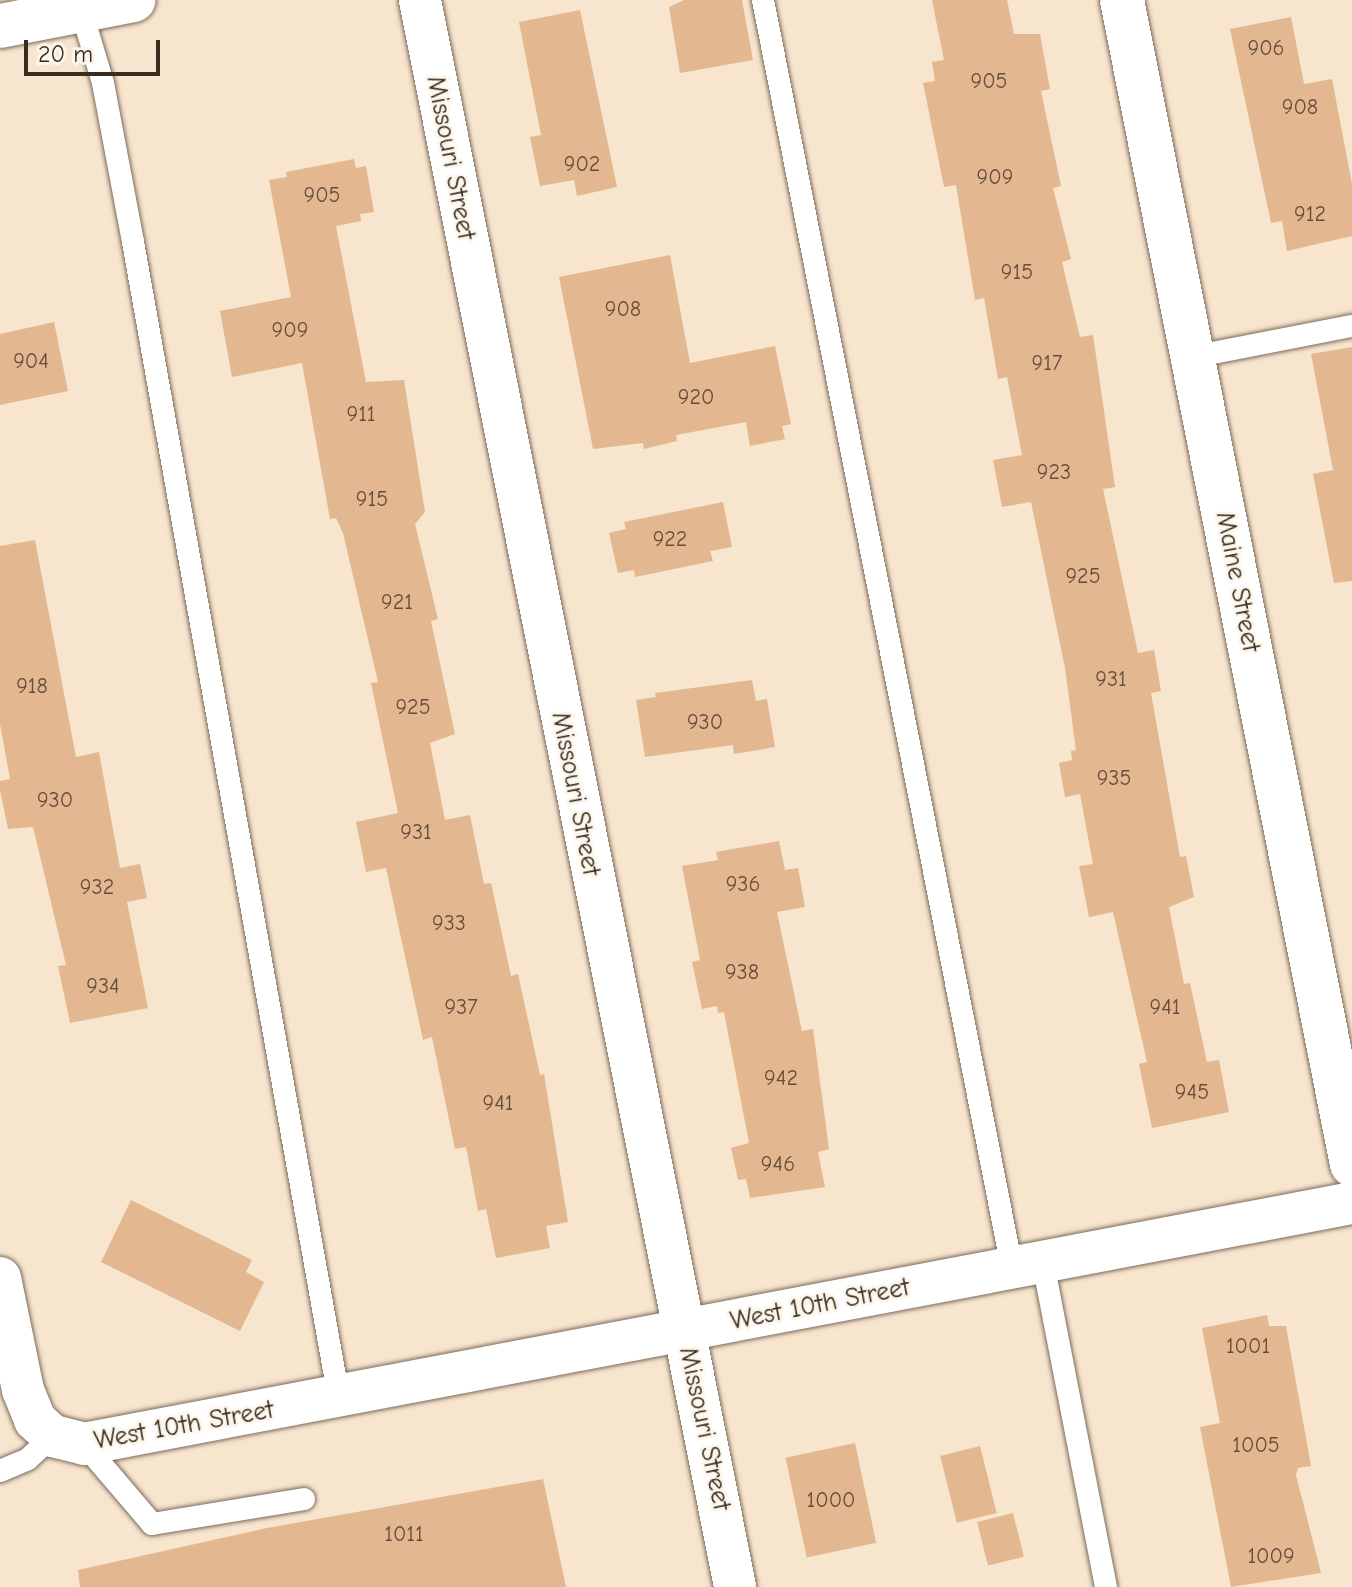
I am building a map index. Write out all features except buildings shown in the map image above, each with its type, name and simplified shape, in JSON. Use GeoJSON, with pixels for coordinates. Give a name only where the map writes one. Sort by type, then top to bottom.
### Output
{"type":"FeatureCollection","features":[{"type":"Feature","properties":{"kind":"street"},"geometry":{"type":"LineString","coordinates":[[0,26],[80,5],[134,0]]}},
{"type":"Feature","properties":{"kind":"street","name":"Missouri Street"},"geometry":{"type":"LineString","coordinates":[[420,0],[735,1587]]}},
{"type":"Feature","properties":{"kind":"street","name":"Maine Street"},"geometry":{"type":"LineString","coordinates":[[1122,0],[1352,1165]]}},
{"type":"Feature","properties":{"kind":"street","name":"West 10th Street"},"geometry":{"type":"LineString","coordinates":[[69,1440],[339,1398],[1352,1203]]}},
{"type":"Feature","properties":{"kind":"street"},"geometry":{"type":"LineString","coordinates":[[0,1278],[23,1390],[35,1420],[69,1440]]}},
{"type":"Feature","properties":{"kind":"lane"},"geometry":{"type":"LineString","coordinates":[[763,0],[1028,1266],[1106,1587]]}},
{"type":"Feature","properties":{"kind":"lane"},"geometry":{"type":"LineString","coordinates":[[80,5],[103,83],[133,242],[339,1398]]}},
{"type":"Feature","properties":{"kind":"lane"},"geometry":{"type":"LineString","coordinates":[[1192,357],[1352,326]]}},
{"type":"Feature","properties":{"kind":"lane"},"geometry":{"type":"LineString","coordinates":[[0,1471],[69,1440],[152,1524],[304,1499]]}}]}
